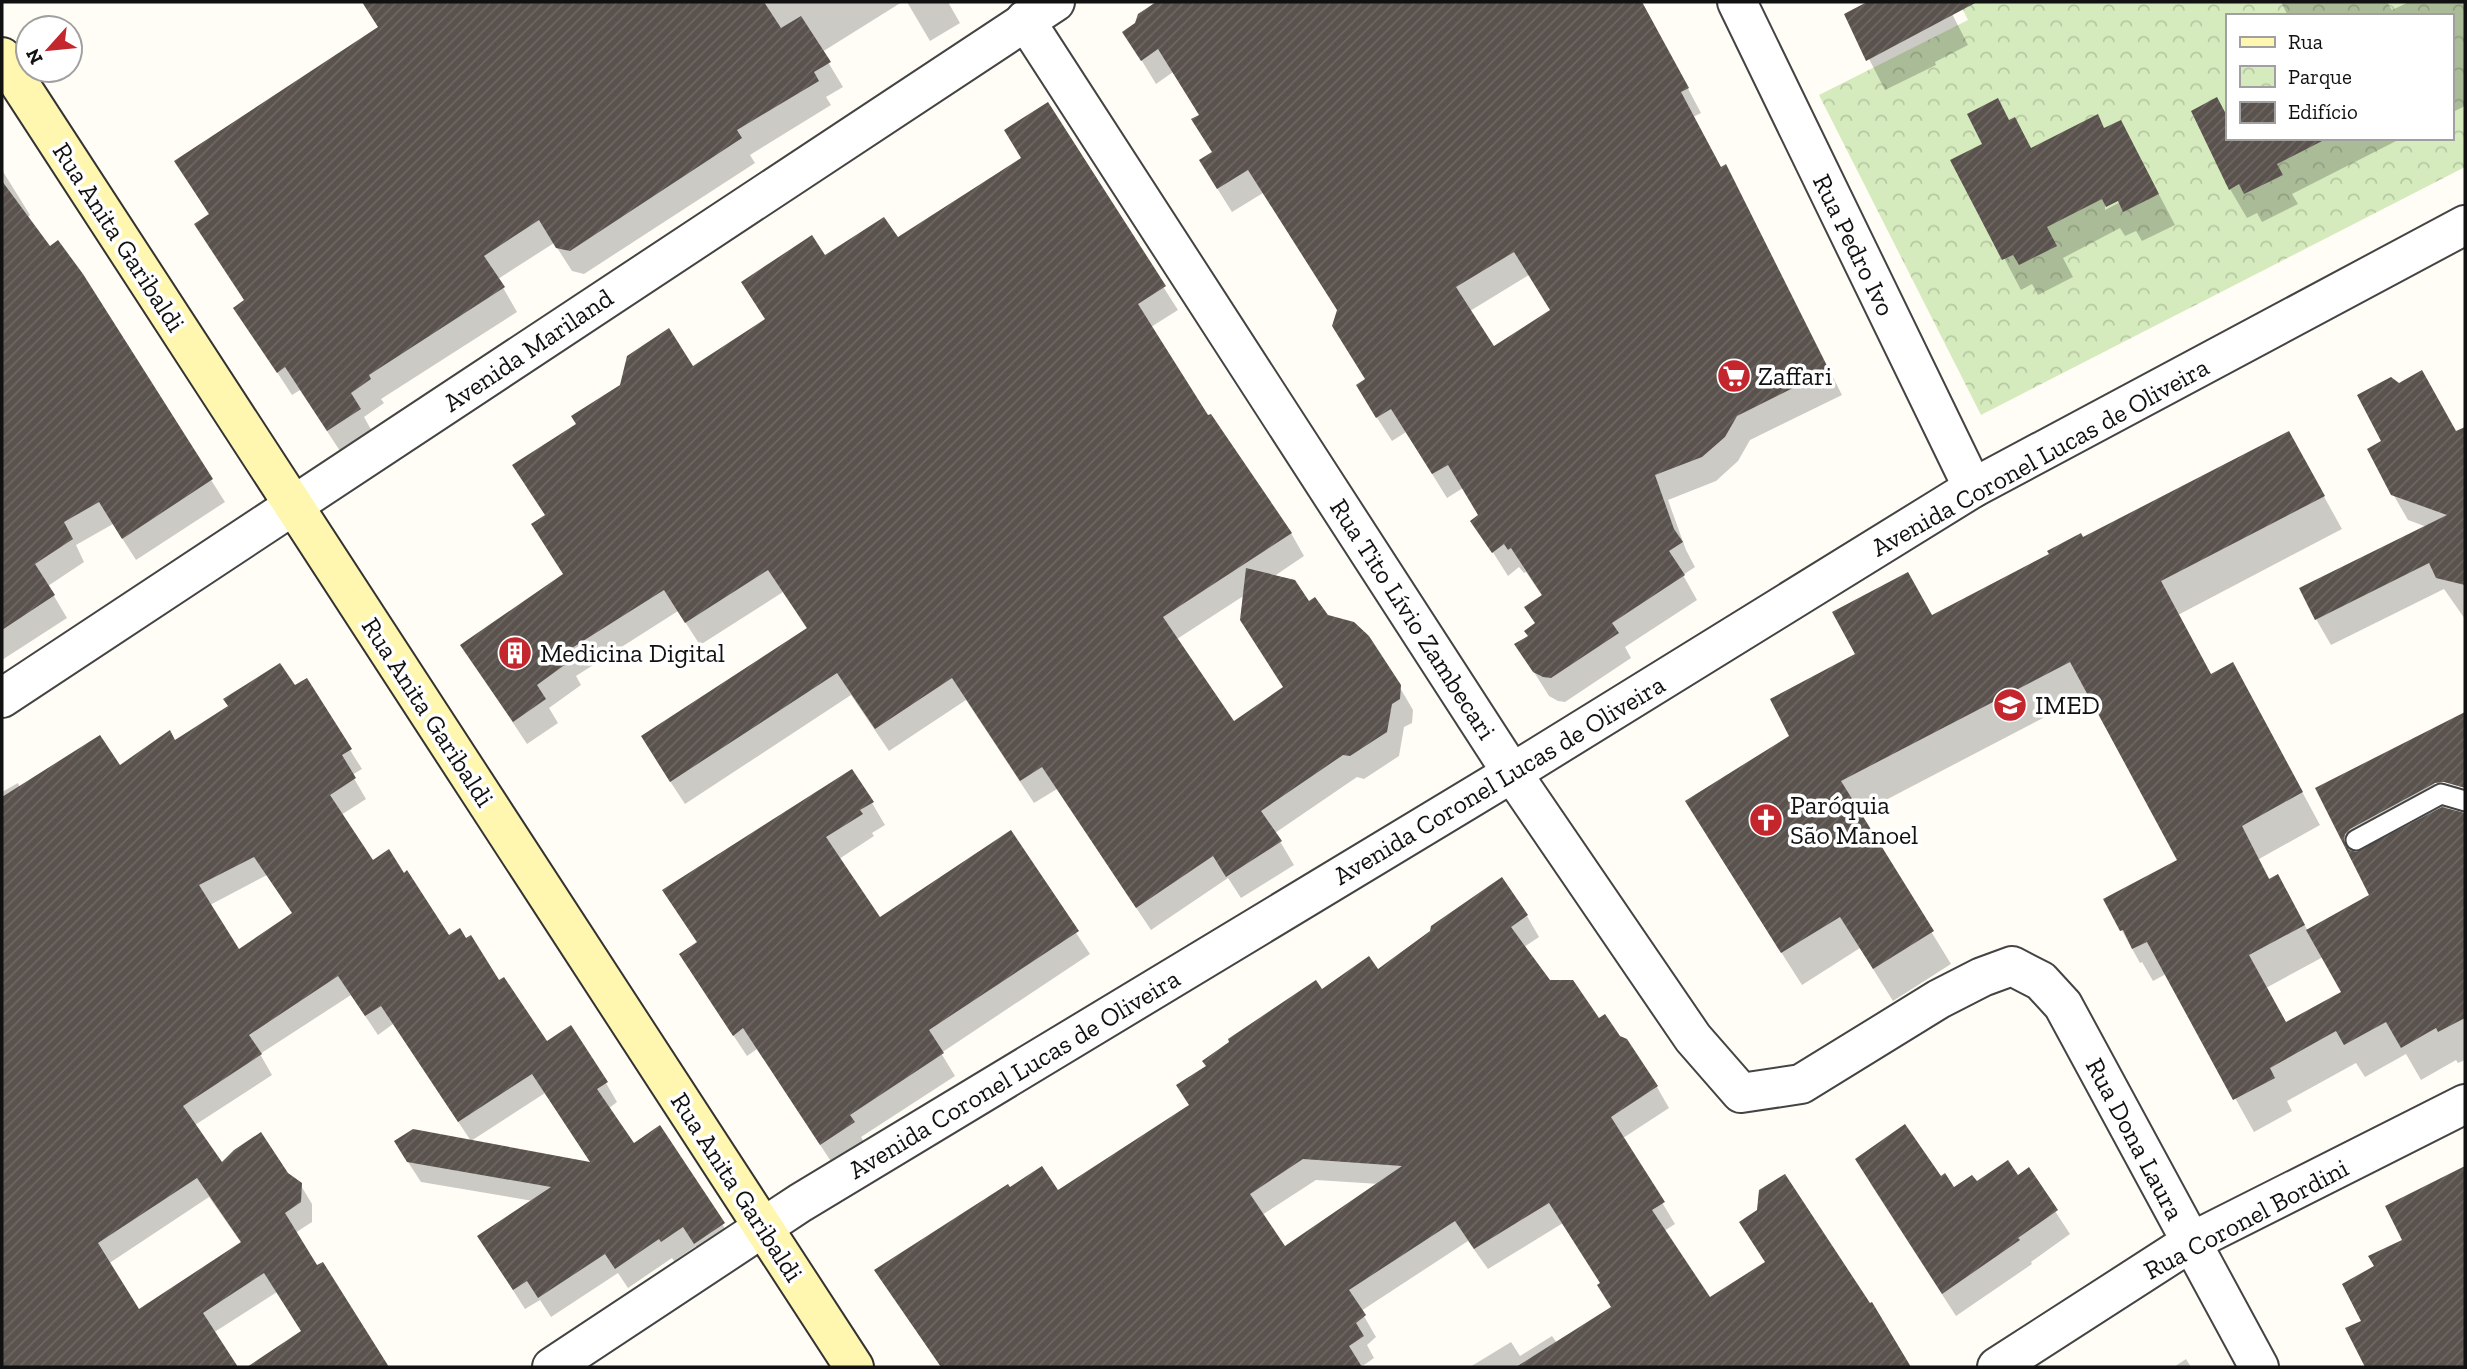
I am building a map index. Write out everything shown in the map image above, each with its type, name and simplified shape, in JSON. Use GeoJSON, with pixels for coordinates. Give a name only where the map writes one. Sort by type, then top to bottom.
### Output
{"type":"FeatureCollection","features":[{"type":"Feature","properties":{"kind":"main road","name":"Rua Anita Garibaldi"},"geometry":{"type":"LineString","coordinates":[[2,57],[854,1367]]}},
{"type":"Feature","properties":{"kind":"street","name":"Rua Pedro Ivo"},"geometry":{"type":"LineString","coordinates":[[1737,2],[1973,488]]}},
{"type":"Feature","properties":{"kind":"street","name":"Avenida Mariland"},"geometry":{"type":"LineString","coordinates":[[2,698],[1040,11]]}},
{"type":"Feature","properties":{"kind":"street","name":"Rua Tito Lívio Zambecari"},"geometry":{"type":"LineString","coordinates":[[1040,11],[1512,773],[1693,1038],[1741,1093],[1801,1084],[1939,999],[1982,977],[2012,966]]}},
{"type":"Feature","properties":{"kind":"street","name":"Avenida Coronel Lucas de Oliveira"},"geometry":{"type":"LineString","coordinates":[[551,1367],[763,1227],[1512,773],[1973,488],[2465,225]]}},
{"type":"Feature","properties":{"kind":"street","name":"Rua Dona Laura"},"geometry":{"type":"LineString","coordinates":[[2012,966],[2041,981],[2063,1005],[2259,1367]]}},
{"type":"Feature","properties":{"kind":"street","name":"Rua Coronel Bordini"},"geometry":{"type":"LineString","coordinates":[[1997,1367],[2191,1242],[2465,1104]]}},
{"type":"Feature","properties":{"kind":"lane"},"geometry":{"type":"LineString","coordinates":[[2356,840],[2441,794],[2465,801]]}},
{"type":"Feature","properties":{"kind":"green space"},"geometry":{"type":"Polygon","coordinates":[[[1959,2],[2465,2],[2465,167],[1981,415],[1819,95],[1968,20],[1959,2]]]}},
{"type":"Feature","properties":{"kind":"building"},"geometry":{"type":"Polygon","coordinates":[[[362,2],[764,2],[781,28],[801,16],[831,62],[814,72],[819,81],[737,130],[742,138],[570,251],[556,248],[539,220],[484,256],[505,287],[369,375],[371,379],[351,393],[361,409],[327,431],[285,367],[277,373],[233,308],[244,300],[194,224],[209,214],[174,161],[378,27],[362,2]]]}},
{"type":"Feature","properties":{"kind":"building"},"geometry":{"type":"Polygon","coordinates":[[[1156,2],[1642,2],[1689,88],[1681,92],[1721,167],[1726,164],[1829,370],[1737,416],[1725,437],[1702,457],[1655,475],[1674,529],[1683,542],[1669,551],[1685,575],[1612,623],[1619,633],[1551,678],[1533,672],[1514,644],[1528,636],[1524,631],[1535,623],[1524,607],[1542,595],[1511,548],[1508,550],[1504,544],[1492,553],[1470,521],[1478,515],[1448,465],[1432,474],[1391,409],[1376,418],[1356,385],[1365,379],[1332,326],[1337,310],[1248,170],[1217,189],[1199,160],[1212,152],[1191,119],[1199,115],[1158,49],[1141,61],[1122,32],[1135,23],[1138,14],[1156,2]],[[1514,252],[1456,287],[1494,346],[1550,310],[1514,252]]]}},
{"type":"Feature","properties":{"kind":"building"},"geometry":{"type":"Polygon","coordinates":[[[1867,2],[1977,2],[1866,61],[1844,14],[1867,2]]]}},
{"type":"Feature","properties":{"kind":"building"},"geometry":{"type":"Polygon","coordinates":[[[2217,97],[2226,114],[2226,140],[2324,140],[2277,164],[2283,175],[2244,194],[2239,184],[2229,190],[2191,111],[2217,97]]]}},
{"type":"Feature","properties":{"kind":"building"},"geometry":{"type":"Polygon","coordinates":[[[1998,98],[2009,120],[2015,117],[2031,148],[2098,114],[2104,128],[2121,120],[2159,194],[2123,212],[2118,201],[2106,207],[2102,199],[2047,227],[2057,246],[2019,265],[2013,255],[2002,260],[1950,160],[1982,144],[1967,114],[1998,98]]]}},
{"type":"Feature","properties":{"kind":"building"},"geometry":{"type":"Polygon","coordinates":[[[1048,102],[1166,286],[1138,304],[1208,415],[1211,414],[1292,533],[1163,617],[1234,721],[1283,687],[1240,620],[1246,568],[1295,580],[1309,601],[1315,597],[1328,615],[1354,622],[1369,636],[1401,685],[1400,699],[1392,704],[1387,732],[1350,756],[1343,755],[1261,811],[1282,841],[1226,877],[1213,856],[1136,908],[1042,767],[1020,781],[952,678],[875,729],[837,673],[670,782],[641,736],[807,628],[768,570],[685,623],[664,590],[564,653],[570,661],[537,685],[546,699],[513,722],[460,645],[563,574],[531,524],[545,515],[512,465],[576,424],[571,416],[620,385],[627,356],[669,328],[693,366],[765,319],[741,282],[812,235],[825,255],[884,217],[898,237],[1021,158],[1004,130],[1048,102]]]}},
{"type":"Feature","properties":{"kind":"building"},"geometry":{"type":"Polygon","coordinates":[[[2,181],[50,246],[58,240],[83,274],[213,479],[122,539],[99,502],[64,522],[73,539],[35,564],[55,595],[2,630],[2,181]]]}},
{"type":"Feature","properties":{"kind":"building"},"geometry":{"type":"Polygon","coordinates":[[[2422,370],[2456,431],[2465,427],[2465,585],[2436,578],[2429,563],[2315,620],[2299,588],[2447,515],[2391,495],[2367,449],[2381,441],[2357,395],[2391,377],[2399,383],[2422,370]]]}},
{"type":"Feature","properties":{"kind":"building"},"geometry":{"type":"Polygon","coordinates":[[[2289,431],[2325,496],[2161,581],[2211,674],[2233,662],[2303,792],[2242,826],[2269,879],[2278,874],[2305,925],[2249,955],[2286,1022],[2341,992],[2306,930],[2369,895],[2315,788],[2465,712],[2465,788],[2444,782],[2435,783],[2350,829],[2344,840],[2349,850],[2356,852],[2442,807],[2465,813],[2465,1018],[2438,1032],[2436,1028],[2401,1048],[2386,1022],[2344,1045],[2336,1031],[2270,1068],[2275,1078],[2233,1100],[2147,942],[2132,949],[2103,899],[2177,860],[2070,662],[1841,781],[1934,931],[1873,969],[1840,917],[1781,953],[1685,801],[1789,736],[1770,699],[1855,654],[1832,612],[1908,572],[1932,615],[2049,554],[2047,551],[2081,533],[2083,537],[2289,431]]]}},
{"type":"Feature","properties":{"kind":"building"},"geometry":{"type":"Polygon","coordinates":[[[280,663],[295,685],[307,678],[352,749],[342,755],[356,778],[330,795],[373,860],[389,849],[404,873],[407,870],[449,935],[460,928],[466,938],[471,935],[499,980],[504,977],[547,1041],[571,1025],[608,1082],[597,1089],[634,1143],[660,1125],[725,1223],[694,1244],[683,1227],[661,1242],[659,1239],[615,1269],[605,1254],[538,1298],[527,1281],[513,1290],[477,1236],[551,1187],[407,1162],[394,1141],[413,1129],[590,1162],[532,1074],[458,1122],[381,1006],[365,1016],[338,976],[249,1035],[262,1054],[183,1106],[222,1162],[234,1150],[261,1132],[288,1173],[302,1183],[301,1202],[285,1213],[317,1265],[323,1262],[389,1367],[247,1367],[301,1331],[264,1273],[203,1313],[238,1367],[2,1367],[2,797],[100,735],[120,765],[170,730],[175,740],[228,706],[223,699],[280,663]],[[254,857],[199,885],[239,949],[292,913],[254,857]],[[197,1178],[98,1243],[139,1309],[241,1242],[197,1178]]]}},
{"type":"Feature","properties":{"kind":"building"},"geometry":{"type":"Polygon","coordinates":[[[852,769],[874,802],[860,810],[863,814],[826,837],[880,917],[1011,830],[1079,931],[929,1030],[944,1053],[850,1115],[855,1122],[820,1145],[743,1028],[733,1036],[679,954],[697,942],[662,890],[852,769]]]}},
{"type":"Feature","properties":{"kind":"building"},"geometry":{"type":"Polygon","coordinates":[[[1502,877],[1528,915],[1511,927],[1550,980],[1573,980],[1599,1018],[1605,1014],[1620,1036],[1627,1039],[1658,1086],[1611,1117],[1665,1202],[1652,1210],[1710,1297],[1765,1262],[1739,1222],[1757,1210],[1759,1190],[1785,1174],[1870,1303],[1872,1302],[1911,1367],[1516,1367],[1611,1307],[1597,1285],[1600,1283],[1549,1203],[1474,1249],[1455,1221],[1349,1290],[1366,1315],[1356,1323],[1364,1336],[1349,1346],[1362,1367],[941,1367],[874,1270],[1008,1184],[1010,1187],[1042,1166],[1058,1190],[1189,1105],[1176,1085],[1206,1066],[1202,1061],[1229,1042],[1228,1039],[1316,980],[1322,989],[1369,956],[1378,969],[1430,931],[1431,926],[1502,877]],[[1303,1159],[1250,1194],[1285,1246],[1402,1166],[1303,1159]]]}},
{"type":"Feature","properties":{"kind":"building"},"geometry":{"type":"Polygon","coordinates":[[[1905,1124],[1941,1176],[1945,1173],[1954,1187],[1972,1175],[1977,1181],[2008,1160],[2018,1175],[2029,1167],[2058,1210],[1942,1294],[1855,1159],[1905,1124]]]}},
{"type":"Feature","properties":{"kind":"building"},"geometry":{"type":"Polygon","coordinates":[[[2465,1166],[2465,1367],[2365,1367],[2345,1328],[2361,1321],[2342,1284],[2374,1266],[2368,1256],[2402,1240],[2385,1206],[2465,1166]]]}},
{"type":"Feature","properties":{"kind":"place","name":"Zaffari"},"geometry":{"type":"Point","coordinates":[1734,376]}},
{"type":"Feature","properties":{"kind":"place","name":"Medicina Digital"},"geometry":{"type":"Point","coordinates":[515,653]}},
{"type":"Feature","properties":{"kind":"place","name":"IMED"},"geometry":{"type":"Point","coordinates":[2010,705]}},
{"type":"Feature","properties":{"kind":"place","name":"Paróquia São Manoel"},"geometry":{"type":"Point","coordinates":[1766,820]}}]}
